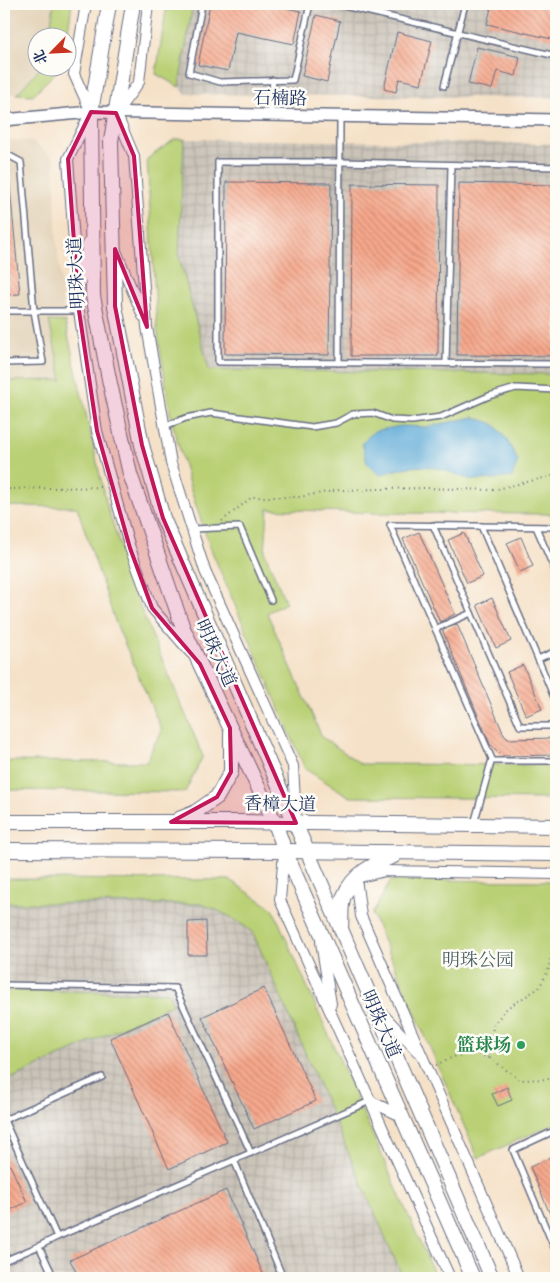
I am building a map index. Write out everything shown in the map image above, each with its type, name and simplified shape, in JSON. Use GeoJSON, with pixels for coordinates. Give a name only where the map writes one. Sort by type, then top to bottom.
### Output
{"type":"FeatureCollection","features":[{"type":"Feature","properties":{"kind":"main road","name":"明珠大道"},"geometry":{"type":"LineString","coordinates":[[109,4],[91,112],[93,296],[108,379],[130,474],[183,628],[275,823],[285,851],[473,1278]]}},
{"type":"Feature","properties":{"kind":"main road","name":"明珠大道"},"geometry":{"type":"LineString","coordinates":[[133,4],[111,142],[113,244],[115,306],[142,445],[163,518],[492,1278]]}},
{"type":"Feature","properties":{"kind":"main road"},"geometry":{"type":"LineString","coordinates":[[171,822],[194,813],[217,797],[231,772],[230,728]]}},
{"type":"Feature","properties":{"kind":"main road","name":"香樟大道"},"geometry":{"type":"LineString","coordinates":[[4,822],[556,826]]}},
{"type":"Feature","properties":{"kind":"main road"},"geometry":{"type":"LineString","coordinates":[[4,850],[556,854]]}},
{"type":"Feature","properties":{"kind":"main road"},"geometry":{"type":"LineString","coordinates":[[341,931],[343,898],[356,878],[376,863],[402,853]]}},
{"type":"Feature","properties":{"kind":"street"},"geometry":{"type":"LineString","coordinates":[[86,4],[74,74],[91,112],[68,159],[79,311],[97,431],[130,548],[152,608],[200,664]]}},
{"type":"Feature","properties":{"kind":"street"},"geometry":{"type":"LineString","coordinates":[[148,4],[139,82],[116,113],[134,156],[147,326],[164,426],[171,463],[205,571],[292,766],[296,823]]}},
{"type":"Feature","properties":{"kind":"street","name":"石楠路"},"geometry":{"type":"LineString","coordinates":[[4,120],[91,112],[556,120]]}},
{"type":"Feature","properties":{"kind":"street"},"geometry":{"type":"LineString","coordinates":[[78,297],[93,217]]}},
{"type":"Feature","properties":{"kind":"street"},"geometry":{"type":"LineString","coordinates":[[113,244],[147,326]]}},
{"type":"Feature","properties":{"kind":"street"},"geometry":{"type":"LineString","coordinates":[[285,851],[280,900],[450,1278]]}},
{"type":"Feature","properties":{"kind":"street"},"geometry":{"type":"LineString","coordinates":[[519,1278],[361,916],[356,878],[385,871],[556,874]]}},
{"type":"Feature","properties":{"kind":"street"},"geometry":{"type":"LineString","coordinates":[[320,931],[333,1019]]}},
{"type":"Feature","properties":{"kind":"street"},"geometry":{"type":"LineString","coordinates":[[372,1003],[422,1057]]}},
{"type":"Feature","properties":{"kind":"street"},"geometry":{"type":"LineString","coordinates":[[370,1101],[401,1116]]}},
{"type":"Feature","properties":{"kind":"lane"},"geometry":{"type":"LineString","coordinates":[[202,4],[190,73],[220,82],[293,80],[310,4]]}},
{"type":"Feature","properties":{"kind":"lane"},"geometry":{"type":"LineString","coordinates":[[336,4],[556,56]]}},
{"type":"Feature","properties":{"kind":"lane"},"geometry":{"type":"LineString","coordinates":[[444,86],[465,4]]}},
{"type":"Feature","properties":{"kind":"lane"},"geometry":{"type":"LineString","coordinates":[[270,115],[273,80]]}},
{"type":"Feature","properties":{"kind":"lane"},"geometry":{"type":"LineString","coordinates":[[339,363],[340,117]]}},
{"type":"Feature","properties":{"kind":"lane"},"geometry":{"type":"LineString","coordinates":[[4,155],[8,155],[21,162],[34,311],[43,362],[4,363]]}},
{"type":"Feature","properties":{"kind":"lane"},"geometry":{"type":"LineString","coordinates":[[556,167],[340,162],[218,162],[218,362],[556,364]]}},
{"type":"Feature","properties":{"kind":"lane"},"geometry":{"type":"LineString","coordinates":[[446,364],[451,165]]}},
{"type":"Feature","properties":{"kind":"lane"},"geometry":{"type":"LineString","coordinates":[[4,311],[79,311]]}},
{"type":"Feature","properties":{"kind":"lane"},"geometry":{"type":"LineString","coordinates":[[164,426],[186,418],[212,413],[312,428],[336,423],[353,414],[374,413],[392,420],[412,420],[441,416],[489,396],[516,388],[556,390]]}},
{"type":"Feature","properties":{"kind":"lane"},"geometry":{"type":"LineString","coordinates":[[473,825],[492,761],[390,525],[556,527]]}},
{"type":"Feature","properties":{"kind":"lane"},"geometry":{"type":"LineString","coordinates":[[433,525],[520,726],[556,726]]}},
{"type":"Feature","properties":{"kind":"lane"},"geometry":{"type":"LineString","coordinates":[[481,526],[556,702]]}},
{"type":"Feature","properties":{"kind":"lane"},"geometry":{"type":"LineString","coordinates":[[192,529],[240,527],[271,600]]}},
{"type":"Feature","properties":{"kind":"lane"},"geometry":{"type":"LineString","coordinates":[[536,527],[556,573]]}},
{"type":"Feature","properties":{"kind":"lane"},"geometry":{"type":"LineString","coordinates":[[435,629],[471,613]]}},
{"type":"Feature","properties":{"kind":"lane"},"geometry":{"type":"LineString","coordinates":[[538,659],[556,651]]}},
{"type":"Feature","properties":{"kind":"lane"},"geometry":{"type":"LineString","coordinates":[[492,761],[556,761]]}},
{"type":"Feature","properties":{"kind":"lane"},"geometry":{"type":"LineString","coordinates":[[4,985],[175,988],[251,1153]]}},
{"type":"Feature","properties":{"kind":"lane"},"geometry":{"type":"LineString","coordinates":[[57,1237],[4,1120],[102,1077]]}},
{"type":"Feature","properties":{"kind":"lane"},"geometry":{"type":"LineString","coordinates":[[4,1261],[370,1101]]}},
{"type":"Feature","properties":{"kind":"lane"},"geometry":{"type":"LineString","coordinates":[[556,1130],[512,1150],[556,1252]]}},
{"type":"Feature","properties":{"kind":"lane"},"geometry":{"type":"LineString","coordinates":[[234,1160],[284,1278]]}},
{"type":"Feature","properties":{"kind":"lane"},"geometry":{"type":"LineString","coordinates":[[40,1246],[54,1278]]}},
{"type":"Feature","properties":{"kind":"path"},"geometry":{"type":"LineString","coordinates":[[213,528],[252,497],[299,496],[339,490],[424,488],[493,490],[556,475]]}},
{"type":"Feature","properties":{"kind":"path"},"geometry":{"type":"LineString","coordinates":[[4,489],[113,487]]}},
{"type":"Feature","properties":{"kind":"path"},"geometry":{"type":"LineString","coordinates":[[490,1058],[493,1024],[507,1008],[539,988],[548,971],[552,948],[556,945]]}},
{"type":"Feature","properties":{"kind":"path"},"geometry":{"type":"LineString","coordinates":[[427,1069],[453,1058],[472,1053],[490,1058],[520,1080],[556,1077]]}},
{"type":"Feature","properties":{"kind":"highlighted area"},"geometry":{"type":"Polygon","coordinates":[[[91,112],[116,113],[134,156],[147,327],[115,249],[115,306],[142,445],[163,518],[296,823],[171,822],[217,797],[231,772],[230,728],[200,664],[152,608],[130,548],[97,431],[79,311],[68,159],[91,112]]]}},
{"type":"Feature","properties":{"kind":"shaded area"},"geometry":{"type":"Polygon","coordinates":[[[4,4],[54,4],[50,28],[28,28],[28,78],[31,78],[17,94],[4,94],[4,4]]]}},
{"type":"Feature","properties":{"kind":"shaded area"},"geometry":{"type":"Polygon","coordinates":[[[192,4],[556,4],[556,98],[186,94],[179,87],[192,4]]]}},
{"type":"Feature","properties":{"kind":"shaded area"},"geometry":{"type":"Polygon","coordinates":[[[184,139],[556,144],[556,374],[209,370],[179,256],[184,139]]]}},
{"type":"Feature","properties":{"kind":"shaded area"},"geometry":{"type":"Polygon","coordinates":[[[4,140],[32,141],[54,159],[57,242],[65,322],[49,322],[62,381],[4,381],[4,140]]]}},
{"type":"Feature","properties":{"kind":"shaded area"},"geometry":{"type":"Polygon","coordinates":[[[4,903],[201,904],[229,915],[253,933],[403,1278],[4,1278],[4,903]]]}},
{"type":"Feature","properties":{"kind":"green space"},"geometry":{"type":"Polygon","coordinates":[[[54,4],[72,4],[68,28],[50,28],[54,4]]]}},
{"type":"Feature","properties":{"kind":"green space"},"geometry":{"type":"Polygon","coordinates":[[[167,4],[193,4],[179,87],[156,74],[167,4]]]}},
{"type":"Feature","properties":{"kind":"green space"},"geometry":{"type":"Polygon","coordinates":[[[31,78],[50,78],[33,95],[17,94],[31,78]]]}},
{"type":"Feature","properties":{"kind":"green space"},"geometry":{"type":"Polygon","coordinates":[[[175,139],[184,139],[179,256],[209,370],[556,374],[556,514],[376,513],[268,509],[265,553],[286,603],[267,613],[322,737],[361,764],[556,765],[556,799],[350,797],[305,769],[210,547],[191,491],[171,418],[157,329],[147,159],[175,139]]]}},
{"type":"Feature","properties":{"kind":"green space"},"geometry":{"type":"Polygon","coordinates":[[[49,321],[65,322],[107,506],[142,612],[203,756],[185,792],[4,790],[4,761],[147,762],[153,746],[162,731],[115,621],[77,507],[4,506],[4,381],[62,380],[49,321]]]}},
{"type":"Feature","properties":{"kind":"green space"},"geometry":{"type":"Polygon","coordinates":[[[4,879],[230,880],[273,909],[436,1278],[403,1278],[253,933],[229,916],[201,904],[4,903],[4,879]]]}},
{"type":"Feature","properties":{"kind":"green space","name":"明珠公园"},"geometry":{"type":"Polygon","coordinates":[[[391,880],[556,881],[556,1123],[478,1158],[372,914],[391,880]]]}},
{"type":"Feature","properties":{"kind":"green space"},"geometry":{"type":"Polygon","coordinates":[[[4,990],[168,993],[173,1004],[4,1082],[4,990]]]}},
{"type":"Feature","properties":{"kind":"water"},"geometry":{"type":"Polygon","coordinates":[[[474,417],[494,424],[507,440],[518,461],[512,477],[485,480],[469,479],[444,470],[419,466],[403,468],[380,475],[367,463],[362,443],[374,431],[401,426],[426,427],[474,417]]]}},
{"type":"Feature","properties":{"kind":"building"},"geometry":{"type":"Polygon","coordinates":[[[210,4],[264,4],[301,11],[294,44],[236,32],[228,71],[198,65],[210,4]]]}},
{"type":"Feature","properties":{"kind":"building"},"geometry":{"type":"Polygon","coordinates":[[[492,4],[556,4],[556,40],[487,24],[492,4]]]}},
{"type":"Feature","properties":{"kind":"building"},"geometry":{"type":"Polygon","coordinates":[[[316,15],[340,21],[327,82],[302,76],[316,15]]]}},
{"type":"Feature","properties":{"kind":"building"},"geometry":{"type":"Polygon","coordinates":[[[397,32],[432,41],[421,84],[399,79],[396,92],[384,89],[397,32]]]}},
{"type":"Feature","properties":{"kind":"building"},"geometry":{"type":"Polygon","coordinates":[[[477,47],[520,57],[516,76],[497,71],[492,89],[468,84],[477,47]]]}},
{"type":"Feature","properties":{"kind":"building"},"geometry":{"type":"Polygon","coordinates":[[[4,177],[9,177],[20,294],[4,295],[4,177]]]}},
{"type":"Feature","properties":{"kind":"building"},"geometry":{"type":"Polygon","coordinates":[[[226,182],[331,183],[329,355],[225,354],[226,182]]]}},
{"type":"Feature","properties":{"kind":"building"},"geometry":{"type":"Polygon","coordinates":[[[459,183],[556,185],[556,356],[457,355],[459,183]]]}},
{"type":"Feature","properties":{"kind":"building"},"geometry":{"type":"Polygon","coordinates":[[[352,184],[439,185],[438,356],[351,356],[352,184]]]}},
{"type":"Feature","properties":{"kind":"building"},"geometry":{"type":"Polygon","coordinates":[[[419,532],[455,614],[440,622],[403,539],[419,532]]]}},
{"type":"Feature","properties":{"kind":"building"},"geometry":{"type":"Polygon","coordinates":[[[464,533],[483,576],[467,583],[448,540],[464,533]]]}},
{"type":"Feature","properties":{"kind":"building"},"geometry":{"type":"Polygon","coordinates":[[[521,537],[533,566],[520,572],[507,543],[521,537]]]}},
{"type":"Feature","properties":{"kind":"building"},"geometry":{"type":"Polygon","coordinates":[[[492,598],[511,641],[496,648],[477,605],[492,598]]]}},
{"type":"Feature","properties":{"kind":"building"},"geometry":{"type":"Polygon","coordinates":[[[457,624],[504,735],[508,739],[556,738],[556,755],[502,756],[490,744],[443,632],[443,630],[457,624]]]}},
{"type":"Feature","properties":{"kind":"building"},"geometry":{"type":"Polygon","coordinates":[[[523,665],[542,709],[526,716],[507,672],[523,665]]]}},
{"type":"Feature","properties":{"kind":"building"},"geometry":{"type":"Polygon","coordinates":[[[206,921],[207,955],[188,955],[188,922],[206,921]]]}},
{"type":"Feature","properties":{"kind":"building"},"geometry":{"type":"Polygon","coordinates":[[[264,988],[316,1101],[254,1129],[202,1017],[264,988]]]}},
{"type":"Feature","properties":{"kind":"building"},"geometry":{"type":"Polygon","coordinates":[[[168,1012],[227,1142],[169,1169],[110,1038],[168,1012]]]}},
{"type":"Feature","properties":{"kind":"building"},"geometry":{"type":"Polygon","coordinates":[[[507,1087],[512,1100],[498,1106],[492,1094],[507,1087]]]}},
{"type":"Feature","properties":{"kind":"building"},"geometry":{"type":"Polygon","coordinates":[[[4,1152],[27,1202],[4,1213],[4,1152]]]}},
{"type":"Feature","properties":{"kind":"building"},"geometry":{"type":"Polygon","coordinates":[[[556,1155],[556,1228],[530,1167],[556,1155]]]}},
{"type":"Feature","properties":{"kind":"building"},"geometry":{"type":"Polygon","coordinates":[[[226,1190],[265,1278],[79,1278],[70,1260],[226,1190]]]}},
{"type":"Feature","properties":{"kind":"place","name":"篮球场"},"geometry":{"type":"Point","coordinates":[521,1045]}}]}
